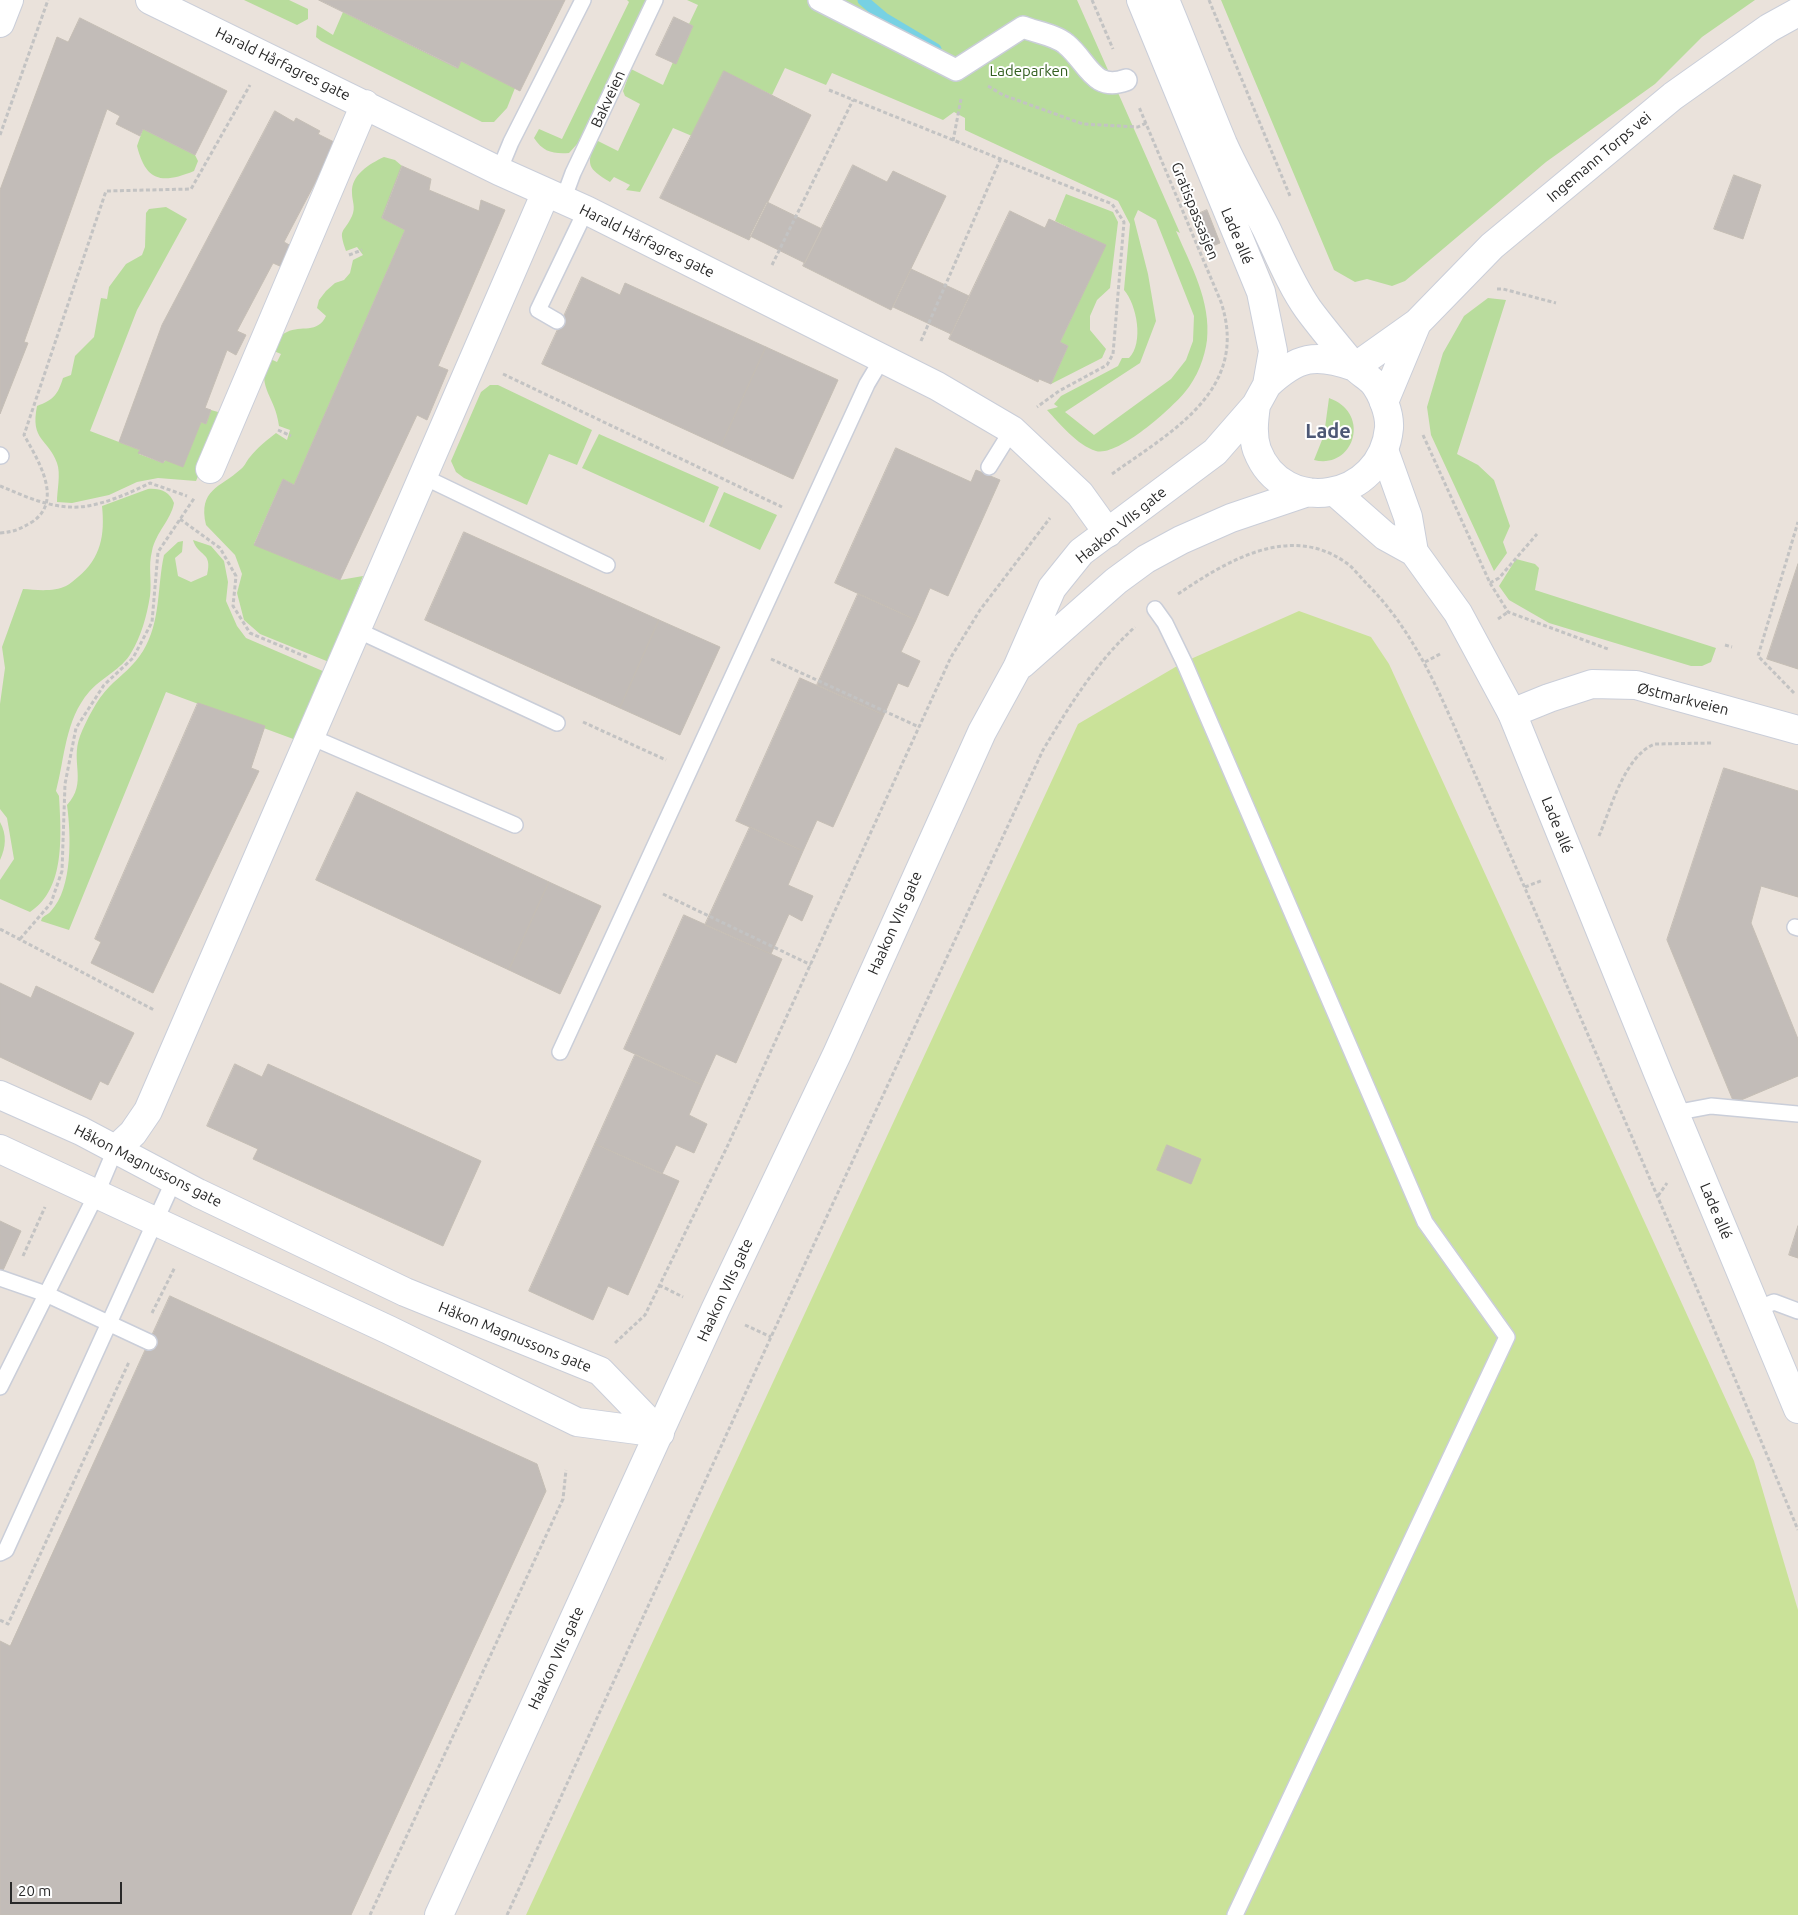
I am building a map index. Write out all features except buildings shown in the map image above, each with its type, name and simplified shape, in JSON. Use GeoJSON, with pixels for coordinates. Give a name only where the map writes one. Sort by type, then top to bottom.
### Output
{"type":"FeatureCollection","features":[{"type":"Feature","properties":{"kind":"street"},"geometry":{"type":"LineString","coordinates":[[0,23],[9,0]]}},
{"type":"Feature","properties":{"kind":"street","name":"Harald Hårfagres gate"},"geometry":{"type":"LineString","coordinates":[[150,0],[499,171],[565,201],[937,386],[1012,430],[1080,494],[1108,533]]}},
{"type":"Feature","properties":{"kind":"street"},"geometry":{"type":"LineString","coordinates":[[819,0],[956,70],[1023,27],[1065,42],[1099,81],[1115,84],[1126,80]]}},
{"type":"Feature","properties":{"kind":"street","name":"Lade allé"},"geometry":{"type":"LineString","coordinates":[[1141,0],[1261,292],[1273,351],[1253,428],[1257,450],[1269,470],[1287,484],[1321,492],[1385,536],[1414,552],[1458,612],[1512,713],[1674,1113],[1798,1408]]}},
{"type":"Feature","properties":{"kind":"street","name":"Lade allé"},"geometry":{"type":"LineString","coordinates":[[1165,0],[1224,146],[1292,281],[1307,308],[1355,368],[1373,382],[1384,402],[1389,426],[1384,450],[1373,470],[1355,484],[1321,492]]}},
{"type":"Feature","properties":{"kind":"street","name":"Ingemann Torps vei"},"geometry":{"type":"LineString","coordinates":[[1355,368],[1417,323],[1492,246],[1673,96],[1769,28],[1798,12]]}},
{"type":"Feature","properties":{"kind":"street"},"geometry":{"type":"LineString","coordinates":[[210,469],[365,104]]}},
{"type":"Feature","properties":{"kind":"street"},"geometry":{"type":"LineString","coordinates":[[115,1150],[133,1133],[148,1112],[474,360],[565,201]]}},
{"type":"Feature","properties":{"kind":"street","name":"Ingemann Torps vei"},"geometry":{"type":"LineString","coordinates":[[1384,402],[1417,323]]}},
{"type":"Feature","properties":{"kind":"street","name":"Lade allé"},"geometry":{"type":"LineString","coordinates":[[1261,395],[1285,368],[1308,359],[1332,359],[1355,368]]}},
{"type":"Feature","properties":{"kind":"street","name":"Haakon VIIs gate"},"geometry":{"type":"LineString","coordinates":[[439,1915],[660,1433],[714,1310],[837,1054],[982,732],[1017,668],[1052,588],[1081,552],[1215,452],[1261,395]]}},
{"type":"Feature","properties":{"kind":"street","name":"Lade allé"},"geometry":{"type":"LineString","coordinates":[[1384,450],[1408,518],[1414,552]]}},
{"type":"Feature","properties":{"kind":"street","name":"Haakon VIIs gate"},"geometry":{"type":"LineString","coordinates":[[1017,668],[1116,582],[1146,560],[1181,540],[1231,518],[1321,492]]}},
{"type":"Feature","properties":{"kind":"street","name":"Østmarkveien"},"geometry":{"type":"LineString","coordinates":[[1512,713],[1592,684],[1636,685],[1798,730]]}},
{"type":"Feature","properties":{"kind":"street","name":"Håkon Magnussons gate"},"geometry":{"type":"LineString","coordinates":[[0,1095],[81,1131],[174,1180],[405,1292],[600,1371],[660,1433]]}},
{"type":"Feature","properties":{"kind":"street"},"geometry":{"type":"LineString","coordinates":[[0,1149],[155,1223],[389,1330],[576,1422],[660,1433]]}},
{"type":"Feature","properties":{"kind":"lane"},"geometry":{"type":"LineString","coordinates":[[499,171],[511,142],[583,0]]}},
{"type":"Feature","properties":{"kind":"lane","name":"Bakveien"},"geometry":{"type":"LineString","coordinates":[[557,321],[538,310],[573,173],[655,0]]}},
{"type":"Feature","properties":{"kind":"lane"},"geometry":{"type":"LineString","coordinates":[[560,1052],[867,384],[882,358]]}},
{"type":"Feature","properties":{"kind":"lane"},"geometry":{"type":"LineString","coordinates":[[989,467],[1012,430]]}},
{"type":"Feature","properties":{"kind":"lane"},"geometry":{"type":"LineString","coordinates":[[424,477],[607,565]]}},
{"type":"Feature","properties":{"kind":"lane"},"geometry":{"type":"LineString","coordinates":[[1155,609],[1165,623],[1184,662],[1425,1222],[1507,1337],[1235,1915]]}},
{"type":"Feature","properties":{"kind":"lane"},"geometry":{"type":"LineString","coordinates":[[358,630],[557,723]]}},
{"type":"Feature","properties":{"kind":"lane"},"geometry":{"type":"LineString","coordinates":[[311,737],[516,825]]}},
{"type":"Feature","properties":{"kind":"lane"},"geometry":{"type":"LineString","coordinates":[[1674,1113],[1711,1106],[1798,1114]]}},
{"type":"Feature","properties":{"kind":"lane"},"geometry":{"type":"LineString","coordinates":[[0,1387],[96,1195],[115,1150]]}},
{"type":"Feature","properties":{"kind":"lane"},"geometry":{"type":"LineString","coordinates":[[0,1553],[6,1550],[108,1321],[174,1180]]}},
{"type":"Feature","properties":{"kind":"lane"},"geometry":{"type":"LineString","coordinates":[[6,1280],[46,1294],[145,1339]]}},
{"type":"Feature","properties":{"kind":"lane"},"geometry":{"type":"LineString","coordinates":[[1757,1309],[1774,1302],[1798,1311]]}},
{"type":"Feature","properties":{"kind":"path"},"geometry":{"type":"LineString","coordinates":[[0,135],[48,0]]}},
{"type":"Feature","properties":{"kind":"path","name":"Gratispassasjen"},"geometry":{"type":"LineString","coordinates":[[1092,0],[1146,123],[1225,316],[1227,348],[1217,380],[1198,409],[1178,426],[1112,474]]}},
{"type":"Feature","properties":{"kind":"path"},"geometry":{"type":"LineString","coordinates":[[1209,0],[1293,202]]}},
{"type":"Feature","properties":{"kind":"path"},"geometry":{"type":"LineString","coordinates":[[0,533],[17,532],[41,516],[46,503],[47,488],[41,466],[24,435],[106,191],[191,189],[255,76]]}},
{"type":"Feature","properties":{"kind":"path"},"geometry":{"type":"LineString","coordinates":[[828,90],[1112,204],[1124,222],[1113,354],[1107,364],[1045,400]]}},
{"type":"Feature","properties":{"kind":"path"},"geometry":{"type":"LineString","coordinates":[[953,140],[963,91]]}},
{"type":"Feature","properties":{"kind":"path"},"geometry":{"type":"LineString","coordinates":[[1003,95],[1083,124],[1138,127],[1146,123]]}},
{"type":"Feature","properties":{"kind":"path"},"geometry":{"type":"LineString","coordinates":[[768,272],[852,100]]}},
{"type":"Feature","properties":{"kind":"path"},"geometry":{"type":"LineString","coordinates":[[918,346],[1000,160]]}},
{"type":"Feature","properties":{"kind":"path"},"geometry":{"type":"LineString","coordinates":[[349,255],[362,250]]}},
{"type":"Feature","properties":{"kind":"path"},"geometry":{"type":"LineString","coordinates":[[1488,291],[1503,289],[1556,304]]}},
{"type":"Feature","properties":{"kind":"path"},"geometry":{"type":"LineString","coordinates":[[474,360],[805,518]]}},
{"type":"Feature","properties":{"kind":"path"},"geometry":{"type":"LineString","coordinates":[[278,430],[290,436]]}},
{"type":"Feature","properties":{"kind":"path"},"geometry":{"type":"LineString","coordinates":[[1423,434],[1490,583],[1508,612],[1610,650]]}},
{"type":"Feature","properties":{"kind":"path"},"geometry":{"type":"LineString","coordinates":[[20,940],[51,904],[62,871],[65,784],[76,728],[104,685],[133,658],[152,622],[158,552],[194,498],[210,469]]}},
{"type":"Feature","properties":{"kind":"path"},"geometry":{"type":"LineString","coordinates":[[0,486],[46,503],[71,508],[118,498],[150,483],[194,498]]}},
{"type":"Feature","properties":{"kind":"path"},"geometry":{"type":"LineString","coordinates":[[609,1349],[645,1315],[660,1285],[727,1147],[951,657],[980,610],[1050,518]]}},
{"type":"Feature","properties":{"kind":"path"},"geometry":{"type":"LineString","coordinates":[[180,519],[220,548],[236,576],[233,606],[250,633],[340,671]]}},
{"type":"Feature","properties":{"kind":"path"},"geometry":{"type":"LineString","coordinates":[[1798,522],[1758,656],[1798,697]]}},
{"type":"Feature","properties":{"kind":"path"},"geometry":{"type":"LineString","coordinates":[[1490,583],[1499,578],[1537,534]]}},
{"type":"Feature","properties":{"kind":"path"},"geometry":{"type":"LineString","coordinates":[[507,1915],[771,1337],[1043,750],[1074,698],[1103,659],[1155,609],[1205,575],[1250,554],[1281,544],[1310,546],[1346,562],[1382,600],[1414,643],[1434,682],[1525,887],[1718,1335],[1798,1530]]}},
{"type":"Feature","properties":{"kind":"path"},"geometry":{"type":"LineString","coordinates":[[1725,644],[1732,647]]}},
{"type":"Feature","properties":{"kind":"path"},"geometry":{"type":"LineString","coordinates":[[746,648],[919,727]]}},
{"type":"Feature","properties":{"kind":"path"},"geometry":{"type":"LineString","coordinates":[[557,723],[573,718],[689,770]]}},
{"type":"Feature","properties":{"kind":"path"},"geometry":{"type":"LineString","coordinates":[[1599,837],[1632,760],[1646,747],[1655,744],[1713,743]]}},
{"type":"Feature","properties":{"kind":"path"},"geometry":{"type":"LineString","coordinates":[[1525,887],[1548,877]]}},
{"type":"Feature","properties":{"kind":"path"},"geometry":{"type":"LineString","coordinates":[[638,882],[811,965]]}},
{"type":"Feature","properties":{"kind":"path"},"geometry":{"type":"LineString","coordinates":[[0,929],[185,1026]]}},
{"type":"Feature","properties":{"kind":"path"},"geometry":{"type":"LineString","coordinates":[[6,1280],[45,1206]]}},
{"type":"Feature","properties":{"kind":"path"},"geometry":{"type":"LineString","coordinates":[[0,1620],[8,1624],[145,1339],[178,1260]]}},
{"type":"Feature","properties":{"kind":"path"},"geometry":{"type":"LineString","coordinates":[[660,1285],[684,1297]]}},
{"type":"Feature","properties":{"kind":"path"},"geometry":{"type":"LineString","coordinates":[[745,1325],[771,1337]]}},
{"type":"Feature","properties":{"kind":"path"},"geometry":{"type":"LineString","coordinates":[[370,1915],[563,1499],[566,1470]]}},
{"type":"Feature","properties":{"kind":"green space"},"geometry":{"type":"Polygon","coordinates":[[[244,0],[289,0],[308,9],[308,19],[297,25],[244,0]]]}},
{"type":"Feature","properties":{"kind":"green space"},"geometry":{"type":"Polygon","coordinates":[[[627,0],[647,0],[578,143],[569,153],[558,153],[545,149],[534,138],[539,129],[562,139],[629,2],[627,0]]]}},
{"type":"Feature","properties":{"kind":"green space","name":"Ladeparken"},"geometry":{"type":"Polygon","coordinates":[[[687,0],[1077,0],[1180,233],[1176,231],[1199,284],[1203,298],[1207,326],[1206,347],[1197,374],[1185,392],[1169,409],[1144,430],[1117,447],[1106,451],[1096,451],[1082,444],[1047,410],[1058,407],[1054,404],[1061,396],[1118,366],[1122,358],[1129,358],[1134,351],[1137,324],[1129,297],[1124,290],[1130,224],[1118,201],[965,130],[965,118],[954,112],[943,120],[832,73],[826,85],[785,68],[772,95],[724,72],[692,136],[673,128],[640,192],[626,190],[630,185],[614,177],[610,182],[597,173],[590,161],[596,140],[618,151],[640,104],[625,96],[623,91],[631,69],[663,85],[673,62],[676,63],[693,26],[689,24],[698,5],[687,0]],[[1138,210],[1134,219],[1148,274],[1156,321],[1140,363],[1065,412],[1094,435],[1171,379],[1186,360],[1193,341],[1194,316],[1156,220],[1138,210]]]}},
{"type":"Feature","properties":{"kind":"green space"},"geometry":{"type":"Polygon","coordinates":[[[1221,0],[1755,0],[1702,37],[1655,84],[1546,162],[1405,281],[1392,286],[1367,279],[1355,282],[1334,270],[1221,0]]]}},
{"type":"Feature","properties":{"kind":"green space"},"geometry":{"type":"Polygon","coordinates":[[[343,12],[457,68],[461,61],[515,88],[507,108],[494,122],[482,122],[316,37],[317,25],[333,35],[343,12]]]}},
{"type":"Feature","properties":{"kind":"green space"},"geometry":{"type":"Polygon","coordinates":[[[143,129],[195,155],[198,161],[194,171],[173,178],[157,177],[151,173],[145,167],[137,146],[143,129]]]}},
{"type":"Feature","properties":{"kind":"green space"},"geometry":{"type":"Polygon","coordinates":[[[384,157],[395,160],[402,166],[382,218],[405,230],[294,485],[283,479],[254,544],[340,580],[363,576],[329,662],[260,634],[244,620],[237,593],[242,574],[235,555],[206,525],[204,513],[208,496],[242,468],[266,441],[276,433],[287,440],[290,430],[279,426],[266,386],[264,369],[266,357],[277,362],[281,354],[269,349],[284,333],[314,327],[323,322],[326,316],[317,308],[319,300],[335,283],[344,280],[350,273],[353,260],[363,255],[357,247],[346,251],[342,238],[342,234],[353,213],[352,187],[362,171],[384,157]]]}},
{"type":"Feature","properties":{"kind":"green space"},"geometry":{"type":"Polygon","coordinates":[[[1066,194],[1113,212],[1118,222],[1110,288],[1097,300],[1090,316],[1090,330],[1106,349],[1102,358],[1051,384],[1068,346],[1060,342],[1105,245],[1055,221],[1066,194]]]}},
{"type":"Feature","properties":{"kind":"green space"},"geometry":{"type":"Polygon","coordinates":[[[166,207],[187,219],[137,310],[90,431],[140,450],[139,454],[163,463],[201,422],[206,424],[211,410],[225,414],[196,481],[158,478],[137,482],[109,495],[72,503],[57,502],[58,467],[49,448],[38,433],[35,417],[37,406],[51,399],[57,392],[63,378],[71,375],[75,356],[94,337],[101,298],[107,299],[109,287],[126,264],[142,255],[145,247],[146,213],[149,209],[166,207]]]}},
{"type":"Feature","properties":{"kind":"green space"},"geometry":{"type":"Polygon","coordinates":[[[1488,298],[1506,300],[1457,454],[1478,465],[1494,480],[1510,526],[1503,542],[1507,553],[1494,571],[1431,435],[1427,407],[1443,353],[1464,316],[1488,298]]]}},
{"type":"Feature","properties":{"kind":"green space"},"geometry":{"type":"Polygon","coordinates":[[[490,385],[498,385],[592,430],[577,465],[549,454],[527,505],[464,478],[456,472],[451,461],[481,392],[490,385]]]}},
{"type":"Feature","properties":{"kind":"green space"},"geometry":{"type":"Polygon","coordinates":[[[1329,398],[1342,405],[1350,415],[1354,427],[1353,438],[1348,449],[1339,457],[1328,461],[1314,460],[1324,435],[1329,398]]]}},
{"type":"Feature","properties":{"kind":"green space"},"geometry":{"type":"Polygon","coordinates":[[[599,434],[719,487],[704,523],[582,468],[599,434]]]}},
{"type":"Feature","properties":{"kind":"green space"},"geometry":{"type":"Polygon","coordinates":[[[148,489],[157,489],[164,492],[170,496],[174,503],[152,551],[150,562],[150,596],[141,633],[127,659],[89,692],[75,714],[67,739],[56,791],[59,796],[60,843],[56,875],[50,890],[42,902],[30,912],[0,899],[0,880],[14,859],[7,818],[0,809],[0,704],[5,668],[2,647],[23,589],[56,589],[72,582],[86,570],[100,545],[103,527],[102,506],[148,489]]]}},
{"type":"Feature","properties":{"kind":"green space"},"geometry":{"type":"Polygon","coordinates":[[[724,492],[777,515],[760,550],[709,526],[724,492]]]}},
{"type":"Feature","properties":{"kind":"green space"},"geometry":{"type":"Polygon","coordinates":[[[193,540],[211,546],[224,561],[228,582],[226,601],[237,626],[246,638],[325,672],[296,740],[166,692],[69,930],[41,921],[58,901],[67,875],[69,831],[67,805],[73,797],[78,780],[77,746],[80,736],[100,698],[136,661],[149,640],[156,616],[164,555],[178,542],[183,541],[182,552],[175,558],[178,576],[191,582],[207,575],[207,558],[198,549],[193,540]]]}},
{"type":"Feature","properties":{"kind":"green space"},"geometry":{"type":"Polygon","coordinates":[[[1516,559],[1535,564],[1539,568],[1535,590],[1716,648],[1711,662],[1702,666],[1691,666],[1549,623],[1509,600],[1499,586],[1516,559]]]}},
{"type":"Feature","properties":{"kind":"green space"},"geometry":{"type":"Polygon","coordinates":[[[1299,611],[1371,637],[1389,664],[1754,1461],[1798,1610],[1798,1915],[526,1915],[1078,724],[1184,662],[1299,611]]]}},
{"type":"Feature","properties":{"kind":"green space"},"geometry":{"type":"Polygon","coordinates":[[[0,822],[5,841],[0,860],[0,822]]]}},
{"type":"Feature","properties":{"kind":"waterway"},"geometry":{"type":"LineString","coordinates":[[863,0],[884,18],[936,49]]}},
{"type":"Feature","properties":{"kind":"district","name":"Lade"},"geometry":{"type":"Point","coordinates":[1328,431]}}]}
